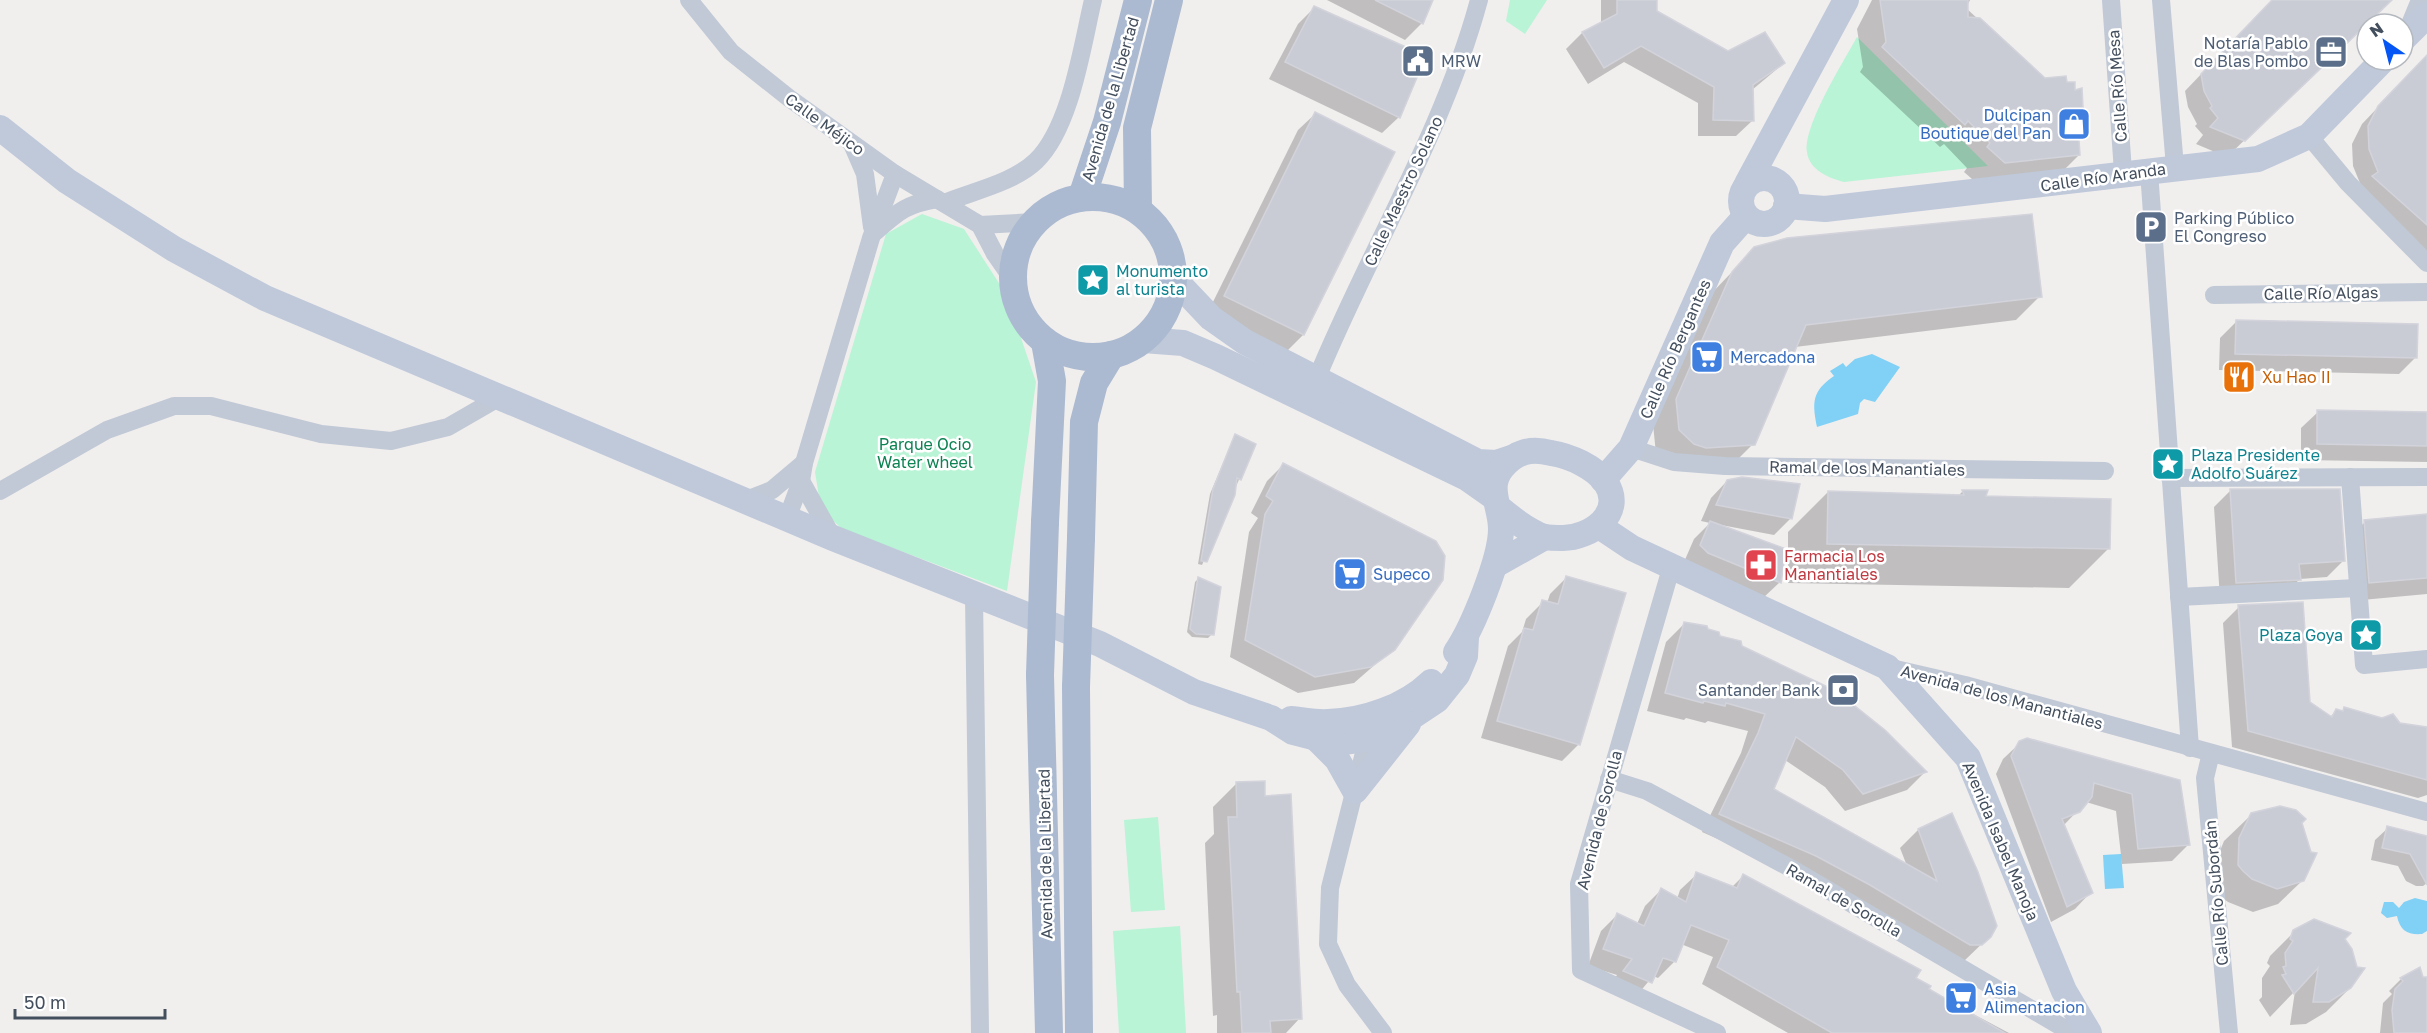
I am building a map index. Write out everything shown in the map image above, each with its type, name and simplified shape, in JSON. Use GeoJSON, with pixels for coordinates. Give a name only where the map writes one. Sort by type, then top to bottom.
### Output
{"type":"FeatureCollection","features":[{"type":"Feature","properties":{"kind":"main road","name":"Avenida de la Libertad"},"geometry":{"type":"LineString","coordinates":[[1082,198],[1107,122],[1138,0]]}},
{"type":"Feature","properties":{"kind":"main road","name":"Avenida de la Libertad"},"geometry":{"type":"LineString","coordinates":[[1138,210],[1137,128],[1169,0]]}},
{"type":"Feature","properties":{"kind":"main road"},"geometry":{"type":"LineString","coordinates":[[1747,184],[1758,178],[1772,179],[1781,185],[1786,193],[1786,206],[1780,217],[1767,224],[1759,224],[1746,216],[1740,201],[1747,184],[1846,0]]}},
{"type":"Feature","properties":{"kind":"main road"},"geometry":{"type":"LineString","coordinates":[[2415,27],[2427,15]]}},
{"type":"Feature","properties":{"kind":"main road","name":"Calle Río Aranda"},"geometry":{"type":"LineString","coordinates":[[1786,206],[1825,209],[2100,178],[2123,172],[2258,159],[2309,136],[2371,72]]}},
{"type":"Feature","properties":{"kind":"main road"},"geometry":{"type":"LineString","coordinates":[[0,128],[67,181],[184,255],[265,298],[787,519],[974,596],[1100,644],[1194,692],[1271,718],[1293,732],[1317,730],[1382,711],[1406,701],[1437,675]]}},
{"type":"Feature","properties":{"kind":"main road"},"geometry":{"type":"LineString","coordinates":[[1082,198],[1111,199],[1138,210],[1158,229],[1170,252],[1174,279],[1170,302],[1159,323],[1143,340],[1111,355],[1088,357],[1066,353],[1045,342],[1026,322],[1015,298],[1013,280],[1019,245],[1034,222],[1056,206],[1082,198]]}},
{"type":"Feature","properties":{"kind":"main road","name":"Calle Río Bergantes"},"geometry":{"type":"LineString","coordinates":[[1603,480],[1631,448],[1722,243],[1746,216]]}},
{"type":"Feature","properties":{"kind":"main road"},"geometry":{"type":"LineString","coordinates":[[1174,279],[1211,318],[1245,342],[1478,462],[1496,463],[1524,451],[1555,453],[1586,466],[1603,480],[1612,499],[1604,522],[1599,526],[1577,538],[1545,537],[1514,552],[1497,564]]}},
{"type":"Feature","properties":{"kind":"main road"},"geometry":{"type":"LineString","coordinates":[[1143,340],[1183,343],[1216,357],[1467,478],[1545,537]]}},
{"type":"Feature","properties":{"kind":"main road","name":"Avenida de la Libertad"},"geometry":{"type":"LineString","coordinates":[[1045,342],[1052,381],[1040,675],[1049,1033]]}},
{"type":"Feature","properties":{"kind":"main road","name":"Avenida de la Libertad"},"geometry":{"type":"LineString","coordinates":[[1079,1033],[1076,687],[1084,422],[1094,383],[1111,355]]}},
{"type":"Feature","properties":{"kind":"main road"},"geometry":{"type":"LineString","coordinates":[[1365,740],[1366,730],[1372,723],[1407,708],[1425,697],[1437,675],[1466,637],[1497,564],[1501,530],[1494,482],[1511,458]]}},
{"type":"Feature","properties":{"kind":"main road","name":"Avenida de los Manantiales"},"geometry":{"type":"LineString","coordinates":[[1599,526],[1632,548],[1887,667]]}},
{"type":"Feature","properties":{"kind":"main road"},"geometry":{"type":"LineString","coordinates":[[1317,730],[1336,743],[1365,740],[1401,724],[1437,700],[1457,675],[1465,656],[1466,637]]}},
{"type":"Feature","properties":{"kind":"main road","name":"Avenida Isabel Manoja"},"geometry":{"type":"LineString","coordinates":[[1887,667],[1968,758],[2064,991],[2089,1033]]}},
{"type":"Feature","properties":{"kind":"main road"},"geometry":{"type":"LineString","coordinates":[[1317,730],[1355,791],[1415,715]]}},
{"type":"Feature","properties":{"kind":"street","name":"Calle Méjico"},"geometry":{"type":"LineString","coordinates":[[689,0],[731,52],[895,174],[980,225]]}},
{"type":"Feature","properties":{"kind":"street"},"geometry":{"type":"LineString","coordinates":[[872,235],[899,210],[912,203],[941,201],[1006,179],[1036,160],[1055,133],[1070,100],[1093,0]]}},
{"type":"Feature","properties":{"kind":"street","name":"Calle Maestro Solano"},"geometry":{"type":"LineString","coordinates":[[1317,378],[1426,145],[1452,84],[1479,0]]}},
{"type":"Feature","properties":{"kind":"street","name":"Calle Río Mesa"},"geometry":{"type":"LineString","coordinates":[[2110,0],[2123,172]]}},
{"type":"Feature","properties":{"kind":"street"},"geometry":{"type":"LineString","coordinates":[[2161,0],[2175,167]]}},
{"type":"Feature","properties":{"kind":"street"},"geometry":{"type":"LineString","coordinates":[[2309,136],[2348,183],[2427,263]]}},
{"type":"Feature","properties":{"kind":"street"},"geometry":{"type":"LineString","coordinates":[[851,142],[865,174],[872,235]]}},
{"type":"Feature","properties":{"kind":"street"},"geometry":{"type":"LineString","coordinates":[[2149,171],[2190,748]]}},
{"type":"Feature","properties":{"kind":"street"},"geometry":{"type":"LineString","coordinates":[[787,519],[872,235],[895,174]]}},
{"type":"Feature","properties":{"kind":"street"},"geometry":{"type":"LineString","coordinates":[[1013,280],[995,254],[980,225],[1034,222]]}},
{"type":"Feature","properties":{"kind":"street","name":"Calle Río Algas"},"geometry":{"type":"LineString","coordinates":[[2214,295],[2427,292]]}},
{"type":"Feature","properties":{"kind":"street"},"geometry":{"type":"LineString","coordinates":[[0,491],[107,430],[174,405],[211,406],[321,435],[391,441],[447,428],[500,397]]}},
{"type":"Feature","properties":{"kind":"street","name":"Ramal de los Manantiales"},"geometry":{"type":"LineString","coordinates":[[1631,448],[1674,462],[1725,466],[2105,471]]}},
{"type":"Feature","properties":{"kind":"street"},"geometry":{"type":"LineString","coordinates":[[744,501],[772,490],[802,472]]}},
{"type":"Feature","properties":{"kind":"street"},"geometry":{"type":"LineString","coordinates":[[802,472],[833,538]]}},
{"type":"Feature","properties":{"kind":"street"},"geometry":{"type":"LineString","coordinates":[[2350,477],[2364,665],[2427,659]]}},
{"type":"Feature","properties":{"kind":"street"},"geometry":{"type":"LineString","coordinates":[[2170,478],[2427,477]]}},
{"type":"Feature","properties":{"kind":"street","name":"Avenida de Sorolla"},"geometry":{"type":"LineString","coordinates":[[1672,565],[1579,884],[1581,970],[1717,1033]]}},
{"type":"Feature","properties":{"kind":"street"},"geometry":{"type":"LineString","coordinates":[[2179,597],[2357,588]]}},
{"type":"Feature","properties":{"kind":"street"},"geometry":{"type":"LineString","coordinates":[[974,596],[980,1033]]}},
{"type":"Feature","properties":{"kind":"street","name":"Avenida de los Manantiales"},"geometry":{"type":"LineString","coordinates":[[1887,667],[1965,685],[2427,812]]}},
{"type":"Feature","properties":{"kind":"street"},"geometry":{"type":"LineString","coordinates":[[1365,740],[1355,791],[1330,888],[1328,944],[1347,985],[1383,1033]]}},
{"type":"Feature","properties":{"kind":"street","name":"Calle Río Subordán"},"geometry":{"type":"LineString","coordinates":[[2211,753],[2205,778],[2229,1033]]}},
{"type":"Feature","properties":{"kind":"street","name":"Ramal de Sorolla"},"geometry":{"type":"LineString","coordinates":[[1609,778],[1647,791],[1794,870],[2072,1033]]}},
{"type":"Feature","properties":{"kind":"green space"},"geometry":{"type":"Polygon","coordinates":[[[1510,0],[1547,0],[1525,34],[1506,21],[1510,0]]]}},
{"type":"Feature","properties":{"kind":"green space"},"geometry":{"type":"Polygon","coordinates":[[[1857,37],[1988,166],[1844,182],[1816,168],[1807,152],[1811,126],[1857,37]]]}},
{"type":"Feature","properties":{"kind":"green space","name":"Parque Ocio Water wheel"},"geometry":{"type":"Polygon","coordinates":[[[922,214],[964,229],[1006,294],[1036,382],[1007,591],[842,529],[821,509],[815,472],[886,234],[922,214]]]}},
{"type":"Feature","properties":{"kind":"green space"},"geometry":{"type":"Polygon","coordinates":[[[1158,817],[1165,910],[1131,912],[1124,820],[1158,817]]]}},
{"type":"Feature","properties":{"kind":"green space"},"geometry":{"type":"Polygon","coordinates":[[[1180,926],[1186,1033],[1119,1033],[1113,931],[1180,926]]]}},
{"type":"Feature","properties":{"kind":"water"},"geometry":{"type":"Polygon","coordinates":[[[1872,354],[1900,367],[1875,402],[1864,399],[1860,403],[1858,414],[1817,427],[1814,411],[1815,398],[1821,387],[1834,376],[1830,371],[1843,363],[1846,367],[1855,359],[1872,354]]]}},
{"type":"Feature","properties":{"kind":"water"},"geometry":{"type":"Polygon","coordinates":[[[2121,854],[2124,888],[2105,889],[2103,855],[2121,854]]]}},
{"type":"Feature","properties":{"kind":"water"},"geometry":{"type":"Polygon","coordinates":[[[2415,898],[2427,901],[2427,931],[2422,934],[2405,931],[2397,916],[2387,918],[2381,913],[2384,902],[2393,902],[2399,908],[2404,902],[2415,898]]]}},
{"type":"Feature","properties":{"kind":"building"},"geometry":{"type":"Polygon","coordinates":[[[1375,0],[1433,0],[1423,24],[1375,0]]]}},
{"type":"Feature","properties":{"kind":"building"},"geometry":{"type":"Polygon","coordinates":[[[1617,0],[1657,0],[1657,11],[1728,51],[1765,32],[1785,63],[1753,85],[1754,121],[1713,120],[1714,87],[1641,46],[1604,68],[1582,32],[1617,14],[1617,0]]]}},
{"type":"Feature","properties":{"kind":"building"},"geometry":{"type":"Polygon","coordinates":[[[1880,0],[1968,0],[1968,17],[1980,18],[2045,78],[2066,76],[2067,82],[2075,82],[2075,90],[2082,88],[2084,126],[2078,126],[2080,155],[2005,163],[1987,147],[1990,143],[1968,121],[1965,125],[1882,47],[1886,42],[1880,0]]]}},
{"type":"Feature","properties":{"kind":"building"},"geometry":{"type":"Polygon","coordinates":[[[2272,0],[2392,0],[2379,12],[2355,12],[2355,35],[2245,141],[2210,127],[2218,118],[2210,108],[2212,106],[2204,91],[2201,74],[2272,0]]]}},
{"type":"Feature","properties":{"kind":"building"},"geometry":{"type":"Polygon","coordinates":[[[1314,6],[1426,56],[1400,118],[1285,62],[1314,6]]]}},
{"type":"Feature","properties":{"kind":"building"},"geometry":{"type":"Polygon","coordinates":[[[2427,55],[2427,225],[2372,176],[2378,172],[2369,149],[2368,126],[2378,106],[2411,72],[2415,72],[2415,67],[2427,55]]]}},
{"type":"Feature","properties":{"kind":"building"},"geometry":{"type":"Polygon","coordinates":[[[1315,112],[1395,152],[1304,335],[1224,296],[1315,112]]]}},
{"type":"Feature","properties":{"kind":"building"},"geometry":{"type":"Polygon","coordinates":[[[2032,214],[2042,297],[1806,325],[1755,445],[1706,448],[1694,444],[1679,430],[1676,399],[1732,272],[1754,247],[1787,238],[2032,214]]]}},
{"type":"Feature","properties":{"kind":"building"},"geometry":{"type":"Polygon","coordinates":[[[2236,320],[2418,324],[2417,358],[2235,354],[2236,320]]]}},
{"type":"Feature","properties":{"kind":"building"},"geometry":{"type":"Polygon","coordinates":[[[2317,410],[2427,412],[2427,446],[2317,444],[2317,410]]]}},
{"type":"Feature","properties":{"kind":"building"},"geometry":{"type":"Polygon","coordinates":[[[1235,434],[1256,444],[1241,480],[1237,478],[1235,495],[1207,562],[1201,561],[1213,489],[1235,434]]]}},
{"type":"Feature","properties":{"kind":"building","name":"Supeco"},"geometry":{"type":"Polygon","coordinates":[[[1283,463],[1436,541],[1445,556],[1443,580],[1395,650],[1371,667],[1315,677],[1245,640],[1265,514],[1273,501],[1266,496],[1283,463]]]}},
{"type":"Feature","properties":{"kind":"building"},"geometry":{"type":"Polygon","coordinates":[[[1742,477],[1800,484],[1792,519],[1716,505],[1727,480],[1742,477]]]}},
{"type":"Feature","properties":{"kind":"building"},"geometry":{"type":"Polygon","coordinates":[[[2230,489],[2340,489],[2345,561],[2299,564],[2301,580],[2236,583],[2230,489]]]}},
{"type":"Feature","properties":{"kind":"building"},"geometry":{"type":"Polygon","coordinates":[[[1962,490],[1988,490],[1986,496],[2111,499],[2110,549],[1827,544],[1828,491],[1964,495],[1962,490]]]}},
{"type":"Feature","properties":{"kind":"building"},"geometry":{"type":"Polygon","coordinates":[[[2427,514],[2427,578],[2369,583],[2364,520],[2427,514]]]}},
{"type":"Feature","properties":{"kind":"building"},"geometry":{"type":"Polygon","coordinates":[[[1710,521],[1786,549],[1781,583],[1708,553],[1700,545],[1710,521]]]}},
{"type":"Feature","properties":{"kind":"building"},"geometry":{"type":"Polygon","coordinates":[[[1566,576],[1626,593],[1580,745],[1497,721],[1524,628],[1533,630],[1542,600],[1558,604],[1566,576]]]}},
{"type":"Feature","properties":{"kind":"building"},"geometry":{"type":"Polygon","coordinates":[[[1198,577],[1221,587],[1214,635],[1196,634],[1190,629],[1198,577]]]}},
{"type":"Feature","properties":{"kind":"building"},"geometry":{"type":"Polygon","coordinates":[[[2303,602],[2310,702],[2332,717],[2336,709],[2343,711],[2344,707],[2382,718],[2393,714],[2400,723],[2427,727],[2427,780],[2248,731],[2238,605],[2303,602]]]}},
{"type":"Feature","properties":{"kind":"building"},"geometry":{"type":"Polygon","coordinates":[[[1684,622],[1707,626],[1708,629],[1719,632],[1720,636],[1741,641],[1742,646],[1836,691],[1885,730],[1927,772],[1863,794],[1843,770],[1796,737],[1774,789],[1937,881],[1918,829],[1952,813],[1978,872],[1997,926],[1991,937],[1982,945],[1970,945],[1870,885],[1816,856],[1719,814],[1765,714],[1726,703],[1725,706],[1704,701],[1703,703],[1665,693],[1684,622]]]}},
{"type":"Feature","properties":{"kind":"building"},"geometry":{"type":"Polygon","coordinates":[[[2027,738],[2180,780],[2190,845],[2138,849],[2132,794],[2094,783],[2092,797],[2080,812],[2062,819],[2093,893],[2067,907],[2011,756],[2019,741],[2027,738]]]}},
{"type":"Feature","properties":{"kind":"building"},"geometry":{"type":"Polygon","coordinates":[[[1265,781],[1265,796],[1291,794],[1302,1019],[1270,1021],[1271,1033],[1242,1033],[1240,992],[1237,992],[1228,817],[1237,817],[1236,782],[1265,781]]]}},
{"type":"Feature","properties":{"kind":"building"},"geometry":{"type":"Polygon","coordinates":[[[2280,806],[2296,810],[2306,819],[2302,823],[2311,852],[2317,853],[2304,881],[2277,889],[2252,879],[2238,865],[2239,838],[2251,813],[2280,806]]]}},
{"type":"Feature","properties":{"kind":"building"},"geometry":{"type":"Polygon","coordinates":[[[2387,826],[2427,836],[2427,885],[2410,854],[2382,848],[2387,826]]]}},
{"type":"Feature","properties":{"kind":"building"},"geometry":{"type":"Polygon","coordinates":[[[1696,872],[1737,888],[1743,874],[1921,970],[1916,978],[1931,986],[1929,989],[2005,1033],[1832,1033],[1717,967],[1729,940],[1691,925],[1676,962],[1663,958],[1652,983],[1623,971],[1632,959],[1603,949],[1617,913],[1644,926],[1661,888],[1686,902],[1696,872]]]}},
{"type":"Feature","properties":{"kind":"building"},"geometry":{"type":"Polygon","coordinates":[[[2314,919],[2351,933],[2345,939],[2352,949],[2357,967],[2365,968],[2351,988],[2329,1002],[2313,1002],[2318,968],[2294,994],[2282,975],[2286,974],[2283,967],[2286,966],[2285,953],[2293,941],[2290,939],[2293,930],[2314,919]]]}},
{"type":"Feature","properties":{"kind":"building"},"geometry":{"type":"Polygon","coordinates":[[[2420,967],[2423,977],[2427,977],[2427,1033],[2394,1033],[2392,1010],[2395,989],[2403,981],[2400,978],[2420,967]]]}},
{"type":"Feature","properties":{"kind":"place","name":"Notaría Pablo de Blas Pombo"},"geometry":{"type":"Point","coordinates":[2331,52]}},
{"type":"Feature","properties":{"kind":"place","name":"MRW"},"geometry":{"type":"Point","coordinates":[1418,61]}},
{"type":"Feature","properties":{"kind":"place","name":"Dulcipan Boutique del Pan"},"geometry":{"type":"Point","coordinates":[2074,124]}},
{"type":"Feature","properties":{"kind":"place","name":"Parking Público El Congreso"},"geometry":{"type":"Point","coordinates":[2151,227]}},
{"type":"Feature","properties":{"kind":"place","name":"Monumento al turista"},"geometry":{"type":"Point","coordinates":[1093,280]}},
{"type":"Feature","properties":{"kind":"place","name":"Mercadona"},"geometry":{"type":"Point","coordinates":[1707,357]}},
{"type":"Feature","properties":{"kind":"place","name":"Xu Hao II"},"geometry":{"type":"Point","coordinates":[2239,377]}},
{"type":"Feature","properties":{"kind":"place","name":"Plaza Presidente Adolfo Suárez"},"geometry":{"type":"Point","coordinates":[2168,464]}},
{"type":"Feature","properties":{"kind":"place","name":"Farmacia Los Manantiales"},"geometry":{"type":"Point","coordinates":[1761,565]}},
{"type":"Feature","properties":{"kind":"place","name":"Supeco"},"geometry":{"type":"Point","coordinates":[1350,574]}},
{"type":"Feature","properties":{"kind":"place","name":"Plaza Goya"},"geometry":{"type":"Point","coordinates":[2366,635]}},
{"type":"Feature","properties":{"kind":"place","name":"Santander Bank"},"geometry":{"type":"Point","coordinates":[1843,690]}},
{"type":"Feature","properties":{"kind":"place","name":"Asia Alimentacion"},"geometry":{"type":"Point","coordinates":[1961,998]}}]}
